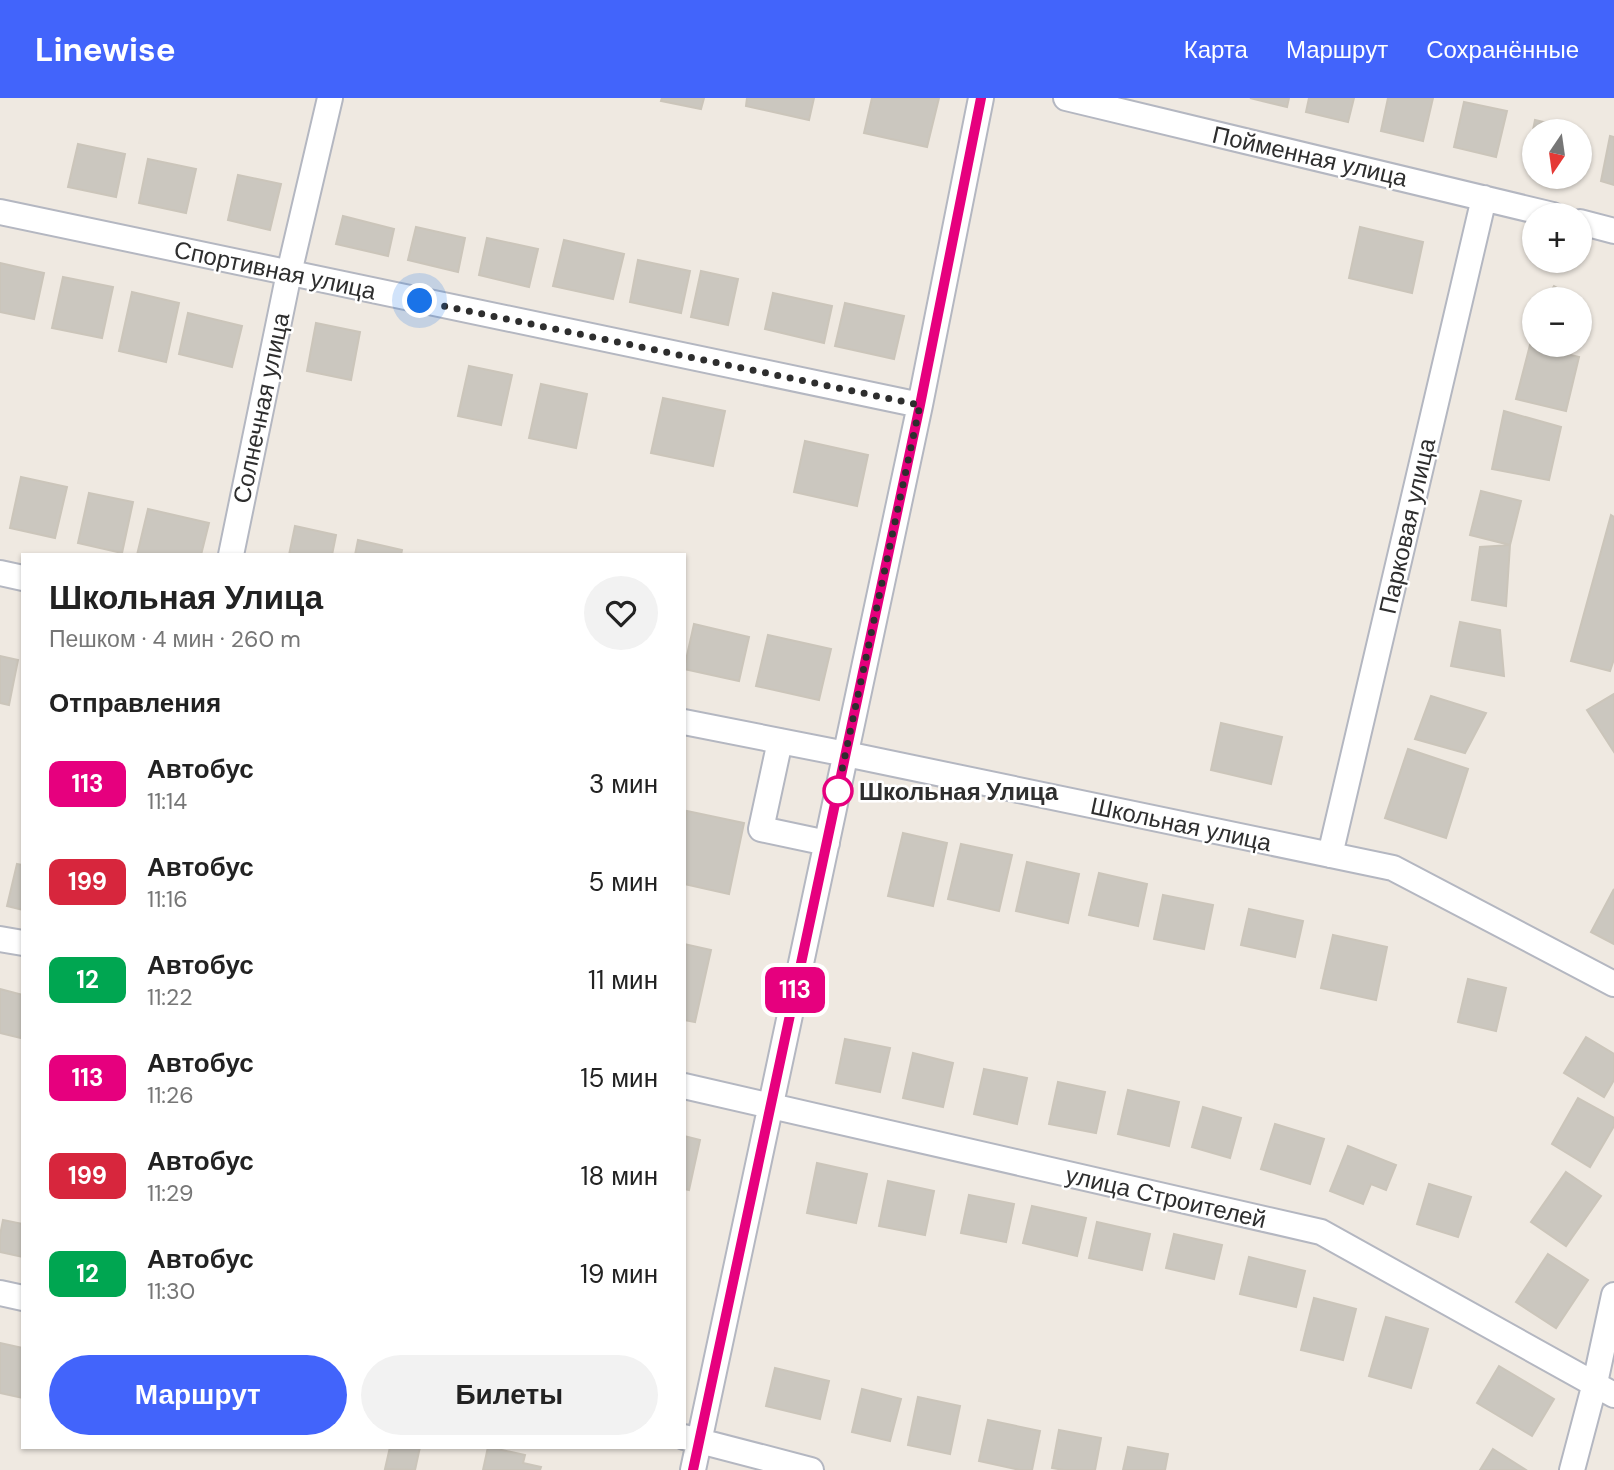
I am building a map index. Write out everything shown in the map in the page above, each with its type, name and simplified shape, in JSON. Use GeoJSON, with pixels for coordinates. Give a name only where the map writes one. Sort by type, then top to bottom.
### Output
{"type":"FeatureCollection","features":[{"type":"Feature","properties":{"kind":"street","name":"Солнечная улица"},"geometry":{"type":"LineString","coordinates":[[231,553],[289,273],[330,98]]}},
{"type":"Feature","properties":{"kind":"street"},"geometry":{"type":"LineString","coordinates":[[693,1470],[692,1439],[771,1105],[920,405],[981,98]]}},
{"type":"Feature","properties":{"kind":"street","name":"Пойменная улица"},"geometry":{"type":"LineString","coordinates":[[1066,98],[1522,207]]}},
{"type":"Feature","properties":{"kind":"street","name":"Парковая улица"},"geometry":{"type":"LineString","coordinates":[[1331,855],[1484,198]]}},
{"type":"Feature","properties":{"kind":"street","name":"Спортивная улица"},"geometry":{"type":"LineString","coordinates":[[0,212],[920,405]]}},
{"type":"Feature","properties":{"kind":"street"},"geometry":{"type":"LineString","coordinates":[[1592,225],[1614,231]]}},
{"type":"Feature","properties":{"kind":"street"},"geometry":{"type":"LineString","coordinates":[[0,573],[21,578]]}},
{"type":"Feature","properties":{"kind":"street","name":"Школьная улица"},"geometry":{"type":"LineString","coordinates":[[686,722],[1392,868],[1614,984]]}},
{"type":"Feature","properties":{"kind":"street"},"geometry":{"type":"LineString","coordinates":[[780,741],[761,829],[827,843]]}},
{"type":"Feature","properties":{"kind":"street"},"geometry":{"type":"LineString","coordinates":[[0,939],[21,943]]}},
{"type":"Feature","properties":{"kind":"street","name":"улица Строителей"},"geometry":{"type":"LineString","coordinates":[[686,1086],[1321,1232],[1604,1389]]}},
{"type":"Feature","properties":{"kind":"street"},"geometry":{"type":"LineString","coordinates":[[0,1293],[21,1298]]}},
{"type":"Feature","properties":{"kind":"street"},"geometry":{"type":"LineString","coordinates":[[1572,1470],[1604,1389],[1614,1294]]}},
{"type":"Feature","properties":{"kind":"street"},"geometry":{"type":"LineString","coordinates":[[692,1439],[811,1470]]}},
{"type":"Feature","properties":{"kind":"building"},"geometry":{"type":"Polygon","coordinates":[[[662,98],[704,98],[701,109],[661,101],[662,98]]]}},
{"type":"Feature","properties":{"kind":"building"},"geometry":{"type":"Polygon","coordinates":[[[747,98],[814,98],[809,120],[746,106],[747,98]]]}},
{"type":"Feature","properties":{"kind":"building"},"geometry":{"type":"Polygon","coordinates":[[[872,98],[939,98],[927,147],[864,133],[872,98]]]}},
{"type":"Feature","properties":{"kind":"building"},"geometry":{"type":"Polygon","coordinates":[[[1250,98],[1289,98],[1287,107],[1250,98]]]}},
{"type":"Feature","properties":{"kind":"building"},"geometry":{"type":"Polygon","coordinates":[[[1309,98],[1354,98],[1348,122],[1306,112],[1309,98]]]}},
{"type":"Feature","properties":{"kind":"building"},"geometry":{"type":"Polygon","coordinates":[[[1388,98],[1433,98],[1423,141],[1381,131],[1388,98]]]}},
{"type":"Feature","properties":{"kind":"building"},"geometry":{"type":"Polygon","coordinates":[[[1464,102],[1507,111],[1496,157],[1454,147],[1464,102]]]}},
{"type":"Feature","properties":{"kind":"building"},"geometry":{"type":"Polygon","coordinates":[[[1610,136],[1614,137],[1614,185],[1601,181],[1610,136]]]}},
{"type":"Feature","properties":{"kind":"building"},"geometry":{"type":"Polygon","coordinates":[[[78,144],[125,154],[116,197],[68,187],[78,144]]]}},
{"type":"Feature","properties":{"kind":"building"},"geometry":{"type":"Polygon","coordinates":[[[148,159],[196,169],[186,213],[139,203],[148,159]]]}},
{"type":"Feature","properties":{"kind":"building"},"geometry":{"type":"Polygon","coordinates":[[[238,175],[281,184],[270,230],[228,220],[238,175]]]}},
{"type":"Feature","properties":{"kind":"building"},"geometry":{"type":"Polygon","coordinates":[[[343,216],[394,229],[388,256],[336,244],[343,216]]]}},
{"type":"Feature","properties":{"kind":"building"},"geometry":{"type":"Polygon","coordinates":[[[416,227],[465,238],[458,272],[408,260],[416,227]]]}},
{"type":"Feature","properties":{"kind":"building"},"geometry":{"type":"Polygon","coordinates":[[[1360,227],[1423,242],[1412,293],[1349,278],[1360,227]]]}},
{"type":"Feature","properties":{"kind":"building"},"geometry":{"type":"Polygon","coordinates":[[[487,238],[538,249],[529,287],[479,275],[487,238]]]}},
{"type":"Feature","properties":{"kind":"building"},"geometry":{"type":"Polygon","coordinates":[[[564,240],[624,254],[613,299],[553,286],[564,240]]]}},
{"type":"Feature","properties":{"kind":"building"},"geometry":{"type":"Polygon","coordinates":[[[638,260],[690,271],[681,313],[630,302],[638,260]]]}},
{"type":"Feature","properties":{"kind":"building"},"geometry":{"type":"Polygon","coordinates":[[[0,263],[44,273],[34,319],[0,312],[0,263]]]}},
{"type":"Feature","properties":{"kind":"building"},"geometry":{"type":"Polygon","coordinates":[[[701,271],[738,279],[728,325],[691,317],[701,271]]]}},
{"type":"Feature","properties":{"kind":"building"},"geometry":{"type":"Polygon","coordinates":[[[63,277],[113,287],[102,338],[52,328],[63,277]]]}},
{"type":"Feature","properties":{"kind":"building"},"geometry":{"type":"Polygon","coordinates":[[[132,292],[179,303],[166,362],[119,351],[132,292]]]}},
{"type":"Feature","properties":{"kind":"building"},"geometry":{"type":"Polygon","coordinates":[[[773,293],[832,306],[824,343],[765,329],[773,293]]]}},
{"type":"Feature","properties":{"kind":"building"},"geometry":{"type":"Polygon","coordinates":[[[845,303],[904,316],[894,359],[835,346],[845,303]]]}},
{"type":"Feature","properties":{"kind":"building"},"geometry":{"type":"Polygon","coordinates":[[[188,313],[242,326],[232,367],[179,354],[188,313]]]}},
{"type":"Feature","properties":{"kind":"building"},"geometry":{"type":"Polygon","coordinates":[[[316,323],[360,332],[351,380],[307,371],[316,323]]]}},
{"type":"Feature","properties":{"kind":"building"},"geometry":{"type":"Polygon","coordinates":[[[1527,357],[1579,357],[1566,411],[1516,399],[1527,357]]]}},
{"type":"Feature","properties":{"kind":"building"},"geometry":{"type":"Polygon","coordinates":[[[469,366],[512,375],[501,425],[458,416],[469,366]]]}},
{"type":"Feature","properties":{"kind":"building"},"geometry":{"type":"Polygon","coordinates":[[[541,384],[587,394],[576,448],[529,438],[541,384]]]}},
{"type":"Feature","properties":{"kind":"building"},"geometry":{"type":"Polygon","coordinates":[[[663,398],[725,411],[713,466],[651,453],[663,398]]]}},
{"type":"Feature","properties":{"kind":"building"},"geometry":{"type":"Polygon","coordinates":[[[1504,411],[1561,427],[1549,480],[1492,469],[1504,411]]]}},
{"type":"Feature","properties":{"kind":"building"},"geometry":{"type":"Polygon","coordinates":[[[805,441],[868,455],[857,506],[794,492],[805,441]]]}},
{"type":"Feature","properties":{"kind":"building"},"geometry":{"type":"Polygon","coordinates":[[[21,477],[67,487],[55,538],[10,528],[21,477]]]}},
{"type":"Feature","properties":{"kind":"building"},"geometry":{"type":"Polygon","coordinates":[[[1481,491],[1521,501],[1510,545],[1470,535],[1481,491]]]}},
{"type":"Feature","properties":{"kind":"building"},"geometry":{"type":"Polygon","coordinates":[[[89,493],[133,502],[122,553],[78,543],[89,493]]]}},
{"type":"Feature","properties":{"kind":"building"},"geometry":{"type":"Polygon","coordinates":[[[148,509],[209,523],[202,553],[137,553],[148,509]]]}},
{"type":"Feature","properties":{"kind":"building"},"geometry":{"type":"Polygon","coordinates":[[[1611,515],[1614,517],[1614,659],[1610,671],[1571,661],[1611,515]]]}},
{"type":"Feature","properties":{"kind":"building"},"geometry":{"type":"Polygon","coordinates":[[[295,526],[336,535],[332,553],[289,553],[295,526]]]}},
{"type":"Feature","properties":{"kind":"building"},"geometry":{"type":"Polygon","coordinates":[[[358,540],[402,550],[401,553],[355,553],[358,540]]]}},
{"type":"Feature","properties":{"kind":"building"},"geometry":{"type":"Polygon","coordinates":[[[1510,545],[1506,606],[1472,600],[1480,547],[1510,545]]]}},
{"type":"Feature","properties":{"kind":"building"},"geometry":{"type":"Polygon","coordinates":[[[1460,622],[1500,630],[1504,676],[1451,666],[1460,622]]]}},
{"type":"Feature","properties":{"kind":"building"},"geometry":{"type":"Polygon","coordinates":[[[694,624],[749,637],[739,681],[686,669],[694,624]]]}},
{"type":"Feature","properties":{"kind":"building"},"geometry":{"type":"Polygon","coordinates":[[[768,635],[831,649],[819,700],[756,686],[768,635]]]}},
{"type":"Feature","properties":{"kind":"building"},"geometry":{"type":"Polygon","coordinates":[[[0,656],[18,660],[9,705],[0,703],[0,656]]]}},
{"type":"Feature","properties":{"kind":"building"},"geometry":{"type":"Polygon","coordinates":[[[1614,694],[1614,752],[1587,710],[1614,694]]]}},
{"type":"Feature","properties":{"kind":"building"},"geometry":{"type":"Polygon","coordinates":[[[1431,696],[1486,713],[1465,753],[1415,739],[1431,696]]]}},
{"type":"Feature","properties":{"kind":"building"},"geometry":{"type":"Polygon","coordinates":[[[1221,723],[1282,737],[1271,784],[1211,770],[1221,723]]]}},
{"type":"Feature","properties":{"kind":"building"},"geometry":{"type":"Polygon","coordinates":[[[1408,749],[1468,769],[1446,838],[1385,818],[1408,749]]]}},
{"type":"Feature","properties":{"kind":"building"},"geometry":{"type":"Polygon","coordinates":[[[687,811],[744,823],[729,894],[686,884],[687,811]]]}},
{"type":"Feature","properties":{"kind":"building"},"geometry":{"type":"Polygon","coordinates":[[[903,833],[947,843],[933,906],[888,896],[903,833]]]}},
{"type":"Feature","properties":{"kind":"building"},"geometry":{"type":"Polygon","coordinates":[[[961,844],[1012,855],[999,911],[948,899],[961,844]]]}},
{"type":"Feature","properties":{"kind":"building"},"geometry":{"type":"Polygon","coordinates":[[[1027,862],[1079,874],[1068,923],[1016,911],[1027,862]]]}},
{"type":"Feature","properties":{"kind":"building"},"geometry":{"type":"Polygon","coordinates":[[[17,864],[21,865],[21,910],[7,906],[17,864]]]}},
{"type":"Feature","properties":{"kind":"building"},"geometry":{"type":"Polygon","coordinates":[[[1099,873],[1147,884],[1138,926],[1089,915],[1099,873]]]}},
{"type":"Feature","properties":{"kind":"building"},"geometry":{"type":"Polygon","coordinates":[[[1614,889],[1614,944],[1591,932],[1614,889]]]}},
{"type":"Feature","properties":{"kind":"building"},"geometry":{"type":"Polygon","coordinates":[[[1163,895],[1213,905],[1204,949],[1154,939],[1163,895]]]}},
{"type":"Feature","properties":{"kind":"building"},"geometry":{"type":"Polygon","coordinates":[[[1249,909],[1303,921],[1295,957],[1241,945],[1249,909]]]}},
{"type":"Feature","properties":{"kind":"building"},"geometry":{"type":"Polygon","coordinates":[[[1333,935],[1387,947],[1376,1000],[1321,988],[1333,935]]]}},
{"type":"Feature","properties":{"kind":"building"},"geometry":{"type":"Polygon","coordinates":[[[686,944],[711,950],[695,1022],[686,1020],[686,944]]]}},
{"type":"Feature","properties":{"kind":"building"},"geometry":{"type":"Polygon","coordinates":[[[1468,979],[1506,988],[1496,1031],[1458,1022],[1468,979]]]}},
{"type":"Feature","properties":{"kind":"building"},"geometry":{"type":"Polygon","coordinates":[[[0,989],[21,994],[21,1038],[0,1033],[0,989]]]}},
{"type":"Feature","properties":{"kind":"building"},"geometry":{"type":"Polygon","coordinates":[[[1586,1037],[1614,1054],[1614,1080],[1604,1097],[1564,1073],[1586,1037]]]}},
{"type":"Feature","properties":{"kind":"building"},"geometry":{"type":"Polygon","coordinates":[[[845,1039],[890,1048],[880,1092],[836,1083],[845,1039]]]}},
{"type":"Feature","properties":{"kind":"building"},"geometry":{"type":"Polygon","coordinates":[[[913,1053],[953,1063],[943,1107],[903,1098],[913,1053]]]}},
{"type":"Feature","properties":{"kind":"building"},"geometry":{"type":"Polygon","coordinates":[[[984,1069],[1027,1078],[1017,1124],[974,1114],[984,1069]]]}},
{"type":"Feature","properties":{"kind":"building"},"geometry":{"type":"Polygon","coordinates":[[[1058,1082],[1105,1092],[1096,1133],[1049,1124],[1058,1082]]]}},
{"type":"Feature","properties":{"kind":"building"},"geometry":{"type":"Polygon","coordinates":[[[1128,1090],[1179,1102],[1169,1146],[1118,1134],[1128,1090]]]}},
{"type":"Feature","properties":{"kind":"building"},"geometry":{"type":"Polygon","coordinates":[[[1578,1098],[1614,1118],[1614,1126],[1590,1167],[1552,1144],[1578,1098]]]}},
{"type":"Feature","properties":{"kind":"building"},"geometry":{"type":"Polygon","coordinates":[[[1203,1107],[1241,1118],[1230,1158],[1192,1147],[1203,1107]]]}},
{"type":"Feature","properties":{"kind":"building"},"geometry":{"type":"Polygon","coordinates":[[[1275,1124],[1324,1139],[1310,1184],[1261,1169],[1275,1124]]]}},
{"type":"Feature","properties":{"kind":"building"},"geometry":{"type":"Polygon","coordinates":[[[686,1136],[700,1140],[689,1190],[686,1189],[686,1136]]]}},
{"type":"Feature","properties":{"kind":"building"},"geometry":{"type":"Polygon","coordinates":[[[1348,1146],[1396,1165],[1386,1190],[1371,1184],[1363,1204],[1330,1191],[1348,1146]]]}},
{"type":"Feature","properties":{"kind":"building"},"geometry":{"type":"Polygon","coordinates":[[[817,1163],[867,1174],[856,1223],[807,1213],[817,1163]]]}},
{"type":"Feature","properties":{"kind":"building"},"geometry":{"type":"Polygon","coordinates":[[[1566,1172],[1601,1196],[1566,1246],[1531,1222],[1566,1172]]]}},
{"type":"Feature","properties":{"kind":"building"},"geometry":{"type":"Polygon","coordinates":[[[888,1181],[934,1191],[925,1235],[879,1226],[888,1181]]]}},
{"type":"Feature","properties":{"kind":"building"},"geometry":{"type":"Polygon","coordinates":[[[1429,1184],[1471,1197],[1458,1237],[1417,1224],[1429,1184]]]}},
{"type":"Feature","properties":{"kind":"building"},"geometry":{"type":"Polygon","coordinates":[[[969,1195],[1014,1204],[1006,1242],[961,1233],[969,1195]]]}},
{"type":"Feature","properties":{"kind":"building"},"geometry":{"type":"Polygon","coordinates":[[[1032,1206],[1086,1218],[1077,1256],[1023,1243],[1032,1206]]]}},
{"type":"Feature","properties":{"kind":"building"},"geometry":{"type":"Polygon","coordinates":[[[3,1220],[21,1224],[21,1257],[0,1252],[3,1220]]]}},
{"type":"Feature","properties":{"kind":"building"},"geometry":{"type":"Polygon","coordinates":[[[1097,1222],[1150,1234],[1142,1270],[1089,1258],[1097,1222]]]}},
{"type":"Feature","properties":{"kind":"building"},"geometry":{"type":"Polygon","coordinates":[[[1174,1234],[1222,1245],[1214,1279],[1166,1268],[1174,1234]]]}},
{"type":"Feature","properties":{"kind":"building"},"geometry":{"type":"Polygon","coordinates":[[[1548,1254],[1588,1280],[1556,1328],[1516,1302],[1548,1254]]]}},
{"type":"Feature","properties":{"kind":"building"},"geometry":{"type":"Polygon","coordinates":[[[1249,1257],[1305,1271],[1296,1307],[1240,1294],[1249,1257]]]}},
{"type":"Feature","properties":{"kind":"building"},"geometry":{"type":"Polygon","coordinates":[[[1314,1298],[1356,1309],[1343,1360],[1301,1350],[1314,1298]]]}},
{"type":"Feature","properties":{"kind":"building"},"geometry":{"type":"Polygon","coordinates":[[[1386,1317],[1428,1329],[1411,1388],[1369,1376],[1386,1317]]]}},
{"type":"Feature","properties":{"kind":"building"},"geometry":{"type":"Polygon","coordinates":[[[0,1343],[21,1348],[21,1398],[0,1393],[0,1343]]]}},
{"type":"Feature","properties":{"kind":"building"},"geometry":{"type":"Polygon","coordinates":[[[1499,1366],[1554,1399],[1532,1436],[1477,1403],[1499,1366]]]}},
{"type":"Feature","properties":{"kind":"building"},"geometry":{"type":"Polygon","coordinates":[[[775,1368],[829,1381],[820,1419],[766,1406],[775,1368]]]}},
{"type":"Feature","properties":{"kind":"building"},"geometry":{"type":"Polygon","coordinates":[[[862,1389],[901,1399],[890,1441],[852,1432],[862,1389]]]}},
{"type":"Feature","properties":{"kind":"building"},"geometry":{"type":"Polygon","coordinates":[[[918,1397],[960,1406],[950,1454],[908,1445],[918,1397]]]}},
{"type":"Feature","properties":{"kind":"building"},"geometry":{"type":"Polygon","coordinates":[[[988,1420],[1040,1431],[1032,1470],[979,1461],[988,1420]]]}},
{"type":"Feature","properties":{"kind":"building"},"geometry":{"type":"Polygon","coordinates":[[[1059,1430],[1101,1438],[1095,1470],[1052,1468],[1059,1430]]]}},
{"type":"Feature","properties":{"kind":"building"},"geometry":{"type":"Polygon","coordinates":[[[1128,1447],[1168,1454],[1165,1470],[1123,1470],[1128,1447]]]}},
{"type":"Feature","properties":{"kind":"building"},"geometry":{"type":"Polygon","coordinates":[[[390,1449],[420,1449],[415,1470],[385,1469],[390,1449]]]}},
{"type":"Feature","properties":{"kind":"building"},"geometry":{"type":"Polygon","coordinates":[[[488,1449],[525,1455],[523,1463],[541,1467],[540,1470],[483,1470],[488,1449]]]}},
{"type":"Feature","properties":{"kind":"building"},"geometry":{"type":"Polygon","coordinates":[[[1493,1449],[1526,1470],[1480,1470],[1493,1449]]]}},
{"type":"Feature","properties":{"kind":"bus line","name":"113"},"geometry":{"type":"LineString","coordinates":[[693,1470],[920,405],[981,98]]}},
{"type":"Feature","properties":{"kind":"place","name":"Школьная Улица"},"geometry":{"type":"Point","coordinates":[838,791]}},
{"type":"Feature","properties":{"kind":"route"},"geometry":{"type":"LineString","coordinates":[[420,301],[920,405],[836,798],[838,791]]}}]}
